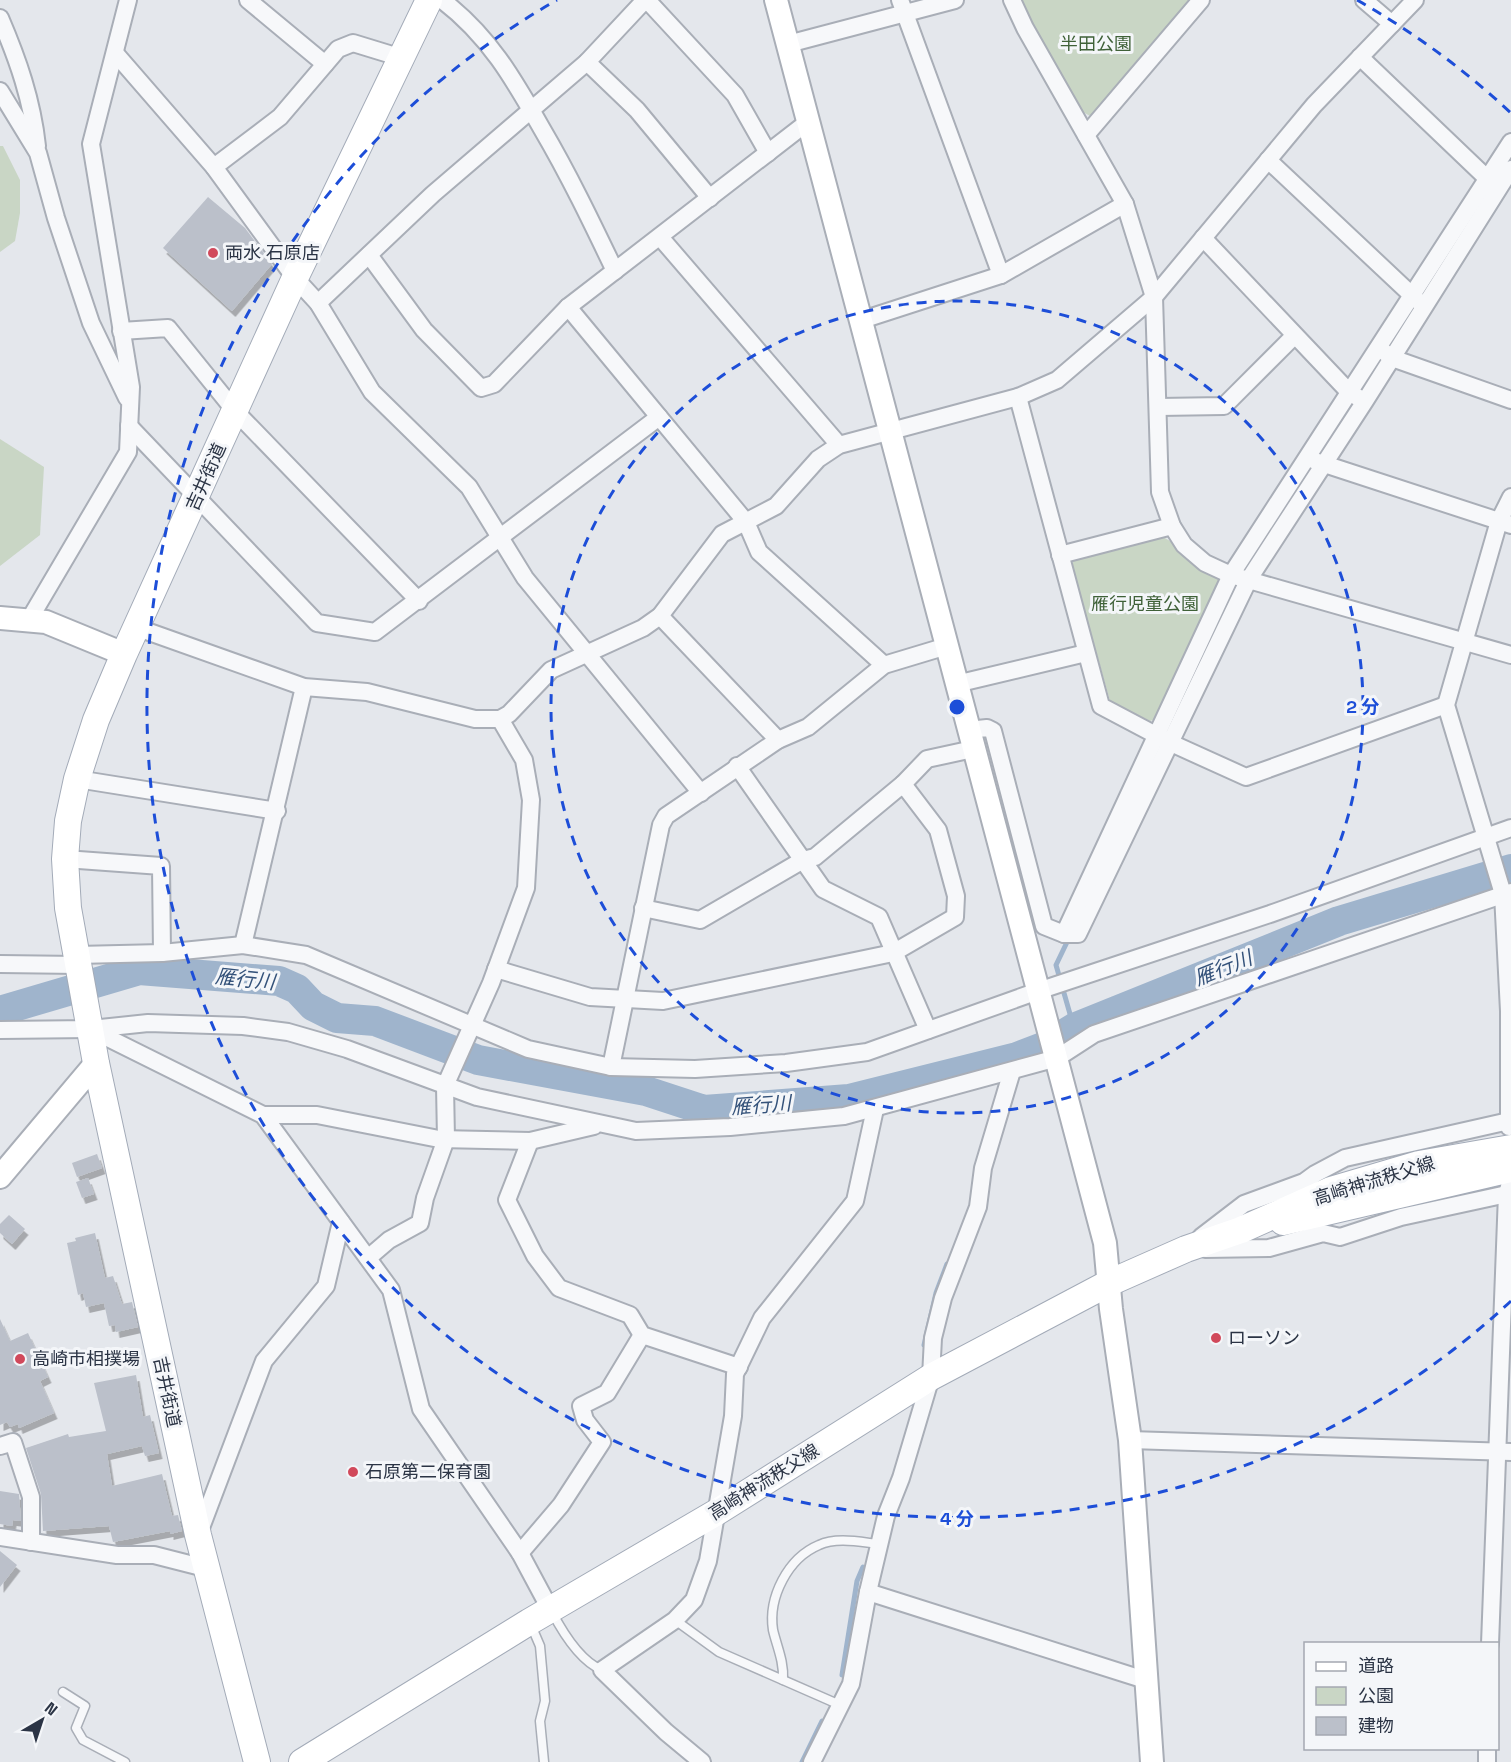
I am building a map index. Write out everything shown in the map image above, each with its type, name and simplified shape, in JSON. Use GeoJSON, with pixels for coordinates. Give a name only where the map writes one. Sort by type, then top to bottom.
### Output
{"type":"FeatureCollection","features":[{"type":"Feature","properties":{"kind":"main road","name":"吉井街道"},"geometry":{"type":"LineString","coordinates":[[79,965],[68,908],[65,859],[68,821],[77,779],[96,720],[295,278],[429,0]]}},
{"type":"Feature","properties":{"kind":"main road"},"geometry":{"type":"LineString","coordinates":[[79,965],[91,1024]]}},
{"type":"Feature","properties":{"kind":"main road","name":"吉井街道"},"geometry":{"type":"LineString","coordinates":[[91,1024],[96,1062],[205,1568],[257,1762]]}},
{"type":"Feature","properties":{"kind":"main road","name":"高崎神流秩父線"},"geometry":{"type":"LineString","coordinates":[[302,1762],[540,1616],[717,1512],[931,1377],[1109,1283],[1186,1249],[1241,1230],[1331,1190],[1419,1164],[1510,1129]]}},
{"type":"Feature","properties":{"kind":"main road","name":"高崎神流秩父線"},"geometry":{"type":"LineString","coordinates":[[1241,1230],[1324,1214],[1510,1185]]}},
{"type":"Feature","properties":{"kind":"street"},"geometry":{"type":"LineString","coordinates":[[28,620],[81,535],[128,452],[130,387],[91,144],[128,0]]}},
{"type":"Feature","properties":{"kind":"street"},"geometry":{"type":"LineString","coordinates":[[248,0],[325,64]]}},
{"type":"Feature","properties":{"kind":"street"},"geometry":{"type":"LineString","coordinates":[[442,0],[468,20],[503,62],[578,192],[615,271]]}},
{"type":"Feature","properties":{"kind":"street"},"geometry":{"type":"LineString","coordinates":[[318,303],[433,194],[588,62],[646,0],[735,95],[768,153]]}},
{"type":"Feature","properties":{"kind":"street"},"geometry":{"type":"LineString","coordinates":[[776,0],[892,431],[956,684],[1104,1239],[1130,1440],[1152,1762]]}},
{"type":"Feature","properties":{"kind":"street"},"geometry":{"type":"LineString","coordinates":[[788,44],[903,7],[955,0]]}},
{"type":"Feature","properties":{"kind":"street"},"geometry":{"type":"LineString","coordinates":[[1012,0],[1025,28],[1125,204],[1154,297],[1160,492],[1172,526],[1184,545],[1205,563],[1230,575],[1511,655]]}},
{"type":"Feature","properties":{"kind":"street"},"geometry":{"type":"LineString","coordinates":[[1086,135],[1201,0]]}},
{"type":"Feature","properties":{"kind":"street"},"geometry":{"type":"LineString","coordinates":[[1364,0],[1392,24]]}},
{"type":"Feature","properties":{"kind":"street"},"geometry":{"type":"LineString","coordinates":[[138,628],[304,687],[367,692],[475,718],[500,719],[509,714],[551,670],[643,628],[660,616],[722,534],[777,506],[818,459],[839,445],[1018,397],[1057,380],[1154,297],[1314,105],[1415,0]]}},
{"type":"Feature","properties":{"kind":"street"},"geometry":{"type":"LineString","coordinates":[[903,7],[1001,275]]}},
{"type":"Feature","properties":{"kind":"street"},"geometry":{"type":"LineString","coordinates":[[0,18],[20,66],[33,108],[38,153],[56,218],[91,323],[130,404]]}},
{"type":"Feature","properties":{"kind":"street"},"geometry":{"type":"LineString","coordinates":[[214,166],[280,117],[338,49],[353,43],[402,58]]}},
{"type":"Feature","properties":{"kind":"street"},"geometry":{"type":"LineString","coordinates":[[115,52],[214,166],[295,278],[318,303],[372,392],[469,487],[525,578],[588,652],[701,793]]}},
{"type":"Feature","properties":{"kind":"street"},"geometry":{"type":"LineString","coordinates":[[1360,57],[1493,184]]}},
{"type":"Feature","properties":{"kind":"street"},"geometry":{"type":"LineString","coordinates":[[588,62],[637,110],[710,198]]}},
{"type":"Feature","properties":{"kind":"street"},"geometry":{"type":"LineString","coordinates":[[0,92],[38,153]]}},
{"type":"Feature","properties":{"kind":"street"},"geometry":{"type":"LineString","coordinates":[[369,255],[424,330],[481,388],[494,384],[568,307],[809,122]]}},
{"type":"Feature","properties":{"kind":"street"},"geometry":{"type":"LineString","coordinates":[[1064,934],[1230,575],[1350,393],[1385,353],[1493,184],[1511,142]]}},
{"type":"Feature","properties":{"kind":"street"},"geometry":{"type":"LineString","coordinates":[[1268,160],[1418,301]]}},
{"type":"Feature","properties":{"kind":"street"},"geometry":{"type":"LineString","coordinates":[[1493,184],[1511,169]]}},
{"type":"Feature","properties":{"kind":"street"},"geometry":{"type":"LineString","coordinates":[[862,320],[1001,275],[1125,204]]}},
{"type":"Feature","properties":{"kind":"street"},"geometry":{"type":"LineString","coordinates":[[660,237],[839,445]]}},
{"type":"Feature","properties":{"kind":"street"},"geometry":{"type":"LineString","coordinates":[[1203,238],[1350,393],[1365,401]]}},
{"type":"Feature","properties":{"kind":"street"},"geometry":{"type":"LineString","coordinates":[[568,307],[746,522],[759,552],[884,665]]}},
{"type":"Feature","properties":{"kind":"street"},"geometry":{"type":"LineString","coordinates":[[121,331],[168,328],[235,411],[419,601]]}},
{"type":"Feature","properties":{"kind":"street"},"geometry":{"type":"LineString","coordinates":[[1159,407],[1224,406],[1294,336]]}},
{"type":"Feature","properties":{"kind":"street"},"geometry":{"type":"LineString","coordinates":[[1385,353],[1511,400]]}},
{"type":"Feature","properties":{"kind":"street"},"geometry":{"type":"LineString","coordinates":[[644,908],[700,920],[803,860],[815,857],[903,784],[927,759],[971,740],[987,728],[993,731],[1044,926],[1064,934],[1078,934],[1249,579],[1365,401],[1385,353]]}},
{"type":"Feature","properties":{"kind":"street"},"geometry":{"type":"LineString","coordinates":[[1018,397],[1101,706],[1171,743],[1246,777],[1446,705]]}},
{"type":"Feature","properties":{"kind":"street"},"geometry":{"type":"LineString","coordinates":[[129,426],[317,623],[375,632],[419,601],[659,417]]}},
{"type":"Feature","properties":{"kind":"street"},"geometry":{"type":"LineString","coordinates":[[1307,459],[1505,523]]}},
{"type":"Feature","properties":{"kind":"street"},"geometry":{"type":"LineString","coordinates":[[1186,1249],[1244,1204],[1304,1182],[1345,1158],[1510,1129],[1507,893],[1446,705],[1505,523],[1511,496]]}},
{"type":"Feature","properties":{"kind":"street"},"geometry":{"type":"LineString","coordinates":[[1060,555],[1172,526]]}},
{"type":"Feature","properties":{"kind":"street"},"geometry":{"type":"LineString","coordinates":[[660,616],[778,740]]}},
{"type":"Feature","properties":{"kind":"street"},"geometry":{"type":"LineString","coordinates":[[0,618],[28,620],[61,627],[124,654]]}},
{"type":"Feature","properties":{"kind":"street"},"geometry":{"type":"LineString","coordinates":[[611,1067],[661,825],[666,816],[778,740],[808,728],[884,665],[947,646]]}},
{"type":"Feature","properties":{"kind":"street"},"geometry":{"type":"LineString","coordinates":[[956,684],[1086,653]]}},
{"type":"Feature","properties":{"kind":"street"},"geometry":{"type":"LineString","coordinates":[[243,945],[277,811],[304,687]]}},
{"type":"Feature","properties":{"kind":"street"},"geometry":{"type":"LineString","coordinates":[[368,1258],[389,1240],[420,1223],[424,1198],[446,1139],[445,1086],[496,969],[526,888],[531,800],[524,760],[500,719]]}},
{"type":"Feature","properties":{"kind":"street"},"geometry":{"type":"LineString","coordinates":[[737,766],[823,889],[879,917],[928,1030]]}},
{"type":"Feature","properties":{"kind":"street"},"geometry":{"type":"LineString","coordinates":[[77,779],[277,811]]}},
{"type":"Feature","properties":{"kind":"street"},"geometry":{"type":"LineString","coordinates":[[496,969],[590,997],[663,1001],[893,953],[955,917],[956,896],[938,830],[903,784]]}},
{"type":"Feature","properties":{"kind":"street"},"geometry":{"type":"LineString","coordinates":[[0,964],[79,965],[162,952],[243,945],[306,955],[528,1049],[611,1067],[695,1069],[786,1063],[867,1052],[1038,991],[1270,914],[1487,834],[1511,828]]}},
{"type":"Feature","properties":{"kind":"street"},"geometry":{"type":"LineString","coordinates":[[65,859],[161,866],[162,952]]}},
{"type":"Feature","properties":{"kind":"street"},"geometry":{"type":"LineString","coordinates":[[0,1030],[148,1023],[243,1026],[288,1032],[347,1049],[477,1096],[601,1125],[636,1131],[730,1128],[844,1116],[1057,1058],[1094,1034],[1507,893]]}},
{"type":"Feature","properties":{"kind":"street"},"geometry":{"type":"LineString","coordinates":[[91,1024],[263,1115],[391,1290],[422,1409],[520,1553],[540,1616]]}},
{"type":"Feature","properties":{"kind":"street"},"geometry":{"type":"LineString","coordinates":[[0,1178],[96,1062]]}},
{"type":"Feature","properties":{"kind":"street"},"geometry":{"type":"LineString","coordinates":[[812,1762],[851,1684],[867,1592],[879,1544],[931,1377],[933,1338],[943,1298],[978,1207],[983,1168],[1012,1071]]}},
{"type":"Feature","properties":{"kind":"street"},"geometry":{"type":"LineString","coordinates":[[702,1762],[666,1732],[602,1671],[675,1620],[694,1600],[708,1561],[717,1512],[733,1416],[735,1374],[762,1318],[855,1201],[875,1109]]}},
{"type":"Feature","properties":{"kind":"street"},"geometry":{"type":"LineString","coordinates":[[263,1115],[317,1114],[390,1131],[446,1139],[530,1141],[601,1125]]}},
{"type":"Feature","properties":{"kind":"street"},"geometry":{"type":"LineString","coordinates":[[530,1141],[507,1200],[535,1256],[559,1288],[630,1315],[642,1335],[739,1367]]}},
{"type":"Feature","properties":{"kind":"street"},"geometry":{"type":"LineString","coordinates":[[1186,1249],[1269,1248],[1323,1233],[1340,1237],[1510,1185],[1503,1452],[1490,1642]]}},
{"type":"Feature","properties":{"kind":"street"},"geometry":{"type":"LineString","coordinates":[[198,1535],[264,1361],[326,1286],[341,1222]]}},
{"type":"Feature","properties":{"kind":"street"},"geometry":{"type":"LineString","coordinates":[[520,1553],[561,1505],[602,1442],[585,1420],[581,1406],[607,1393],[642,1335]]}},
{"type":"Feature","properties":{"kind":"street"},"geometry":{"type":"LineString","coordinates":[[1130,1440],[1503,1452]]}},
{"type":"Feature","properties":{"kind":"street"},"geometry":{"type":"LineString","coordinates":[[0,1446],[13,1442],[31,1497],[31,1542]]}},
{"type":"Feature","properties":{"kind":"street"},"geometry":{"type":"LineString","coordinates":[[0,1537],[117,1555],[154,1555],[205,1568]]}},
{"type":"Feature","properties":{"kind":"street"},"geometry":{"type":"LineString","coordinates":[[867,1592],[1145,1680]]}},
{"type":"Feature","properties":{"kind":"lane"},"geometry":{"type":"LineString","coordinates":[[783,1680],[783,1667],[773,1628],[775,1599],[782,1579],[796,1559],[819,1544],[846,1541],[879,1544]]}},
{"type":"Feature","properties":{"kind":"lane"},"geometry":{"type":"LineString","coordinates":[[540,1616],[562,1631],[593,1666],[602,1671]]}},
{"type":"Feature","properties":{"kind":"lane"},"geometry":{"type":"LineString","coordinates":[[540,1616],[545,1701],[540,1720],[544,1762]]}},
{"type":"Feature","properties":{"kind":"lane"},"geometry":{"type":"LineString","coordinates":[[675,1620],[719,1652],[840,1705]]}},
{"type":"Feature","properties":{"kind":"lane"},"geometry":{"type":"LineString","coordinates":[[63,1692],[85,1706],[76,1728],[82,1740],[125,1762]]}},
{"type":"Feature","properties":{"kind":"green space","name":"半田公園"},"geometry":{"type":"Polygon","coordinates":[[[1020,0],[1191,0],[1092,117],[1081,111],[1020,0]]]}},
{"type":"Feature","properties":{"kind":"green space"},"geometry":{"type":"Polygon","coordinates":[[[0,146],[3,146],[20,180],[20,213],[15,241],[0,252],[0,146]]]}},
{"type":"Feature","properties":{"kind":"green space"},"geometry":{"type":"Polygon","coordinates":[[[0,439],[44,467],[40,535],[0,566],[0,439]]]}},
{"type":"Feature","properties":{"kind":"green space","name":"雁行児童公園"},"geometry":{"type":"Polygon","coordinates":[[[1163,537],[1170,541],[1182,555],[1218,579],[1220,585],[1158,718],[1150,721],[1110,701],[1072,565],[1075,557],[1163,537]]]}},
{"type":"Feature","properties":{"kind":"building"},"geometry":{"type":"Polygon","coordinates":[[[208,197],[245,228],[272,264],[232,311],[163,248],[208,197]]]}},
{"type":"Feature","properties":{"kind":"building"},"geometry":{"type":"Polygon","coordinates":[[[97,1154],[102,1168],[77,1177],[72,1163],[97,1154]]]}},
{"type":"Feature","properties":{"kind":"building"},"geometry":{"type":"Polygon","coordinates":[[[88,1178],[94,1194],[82,1198],[76,1182],[88,1178]]]}},
{"type":"Feature","properties":{"kind":"building"},"geometry":{"type":"Polygon","coordinates":[[[9,1215],[25,1229],[12,1244],[0,1233],[0,1224],[9,1215]]]}},
{"type":"Feature","properties":{"kind":"building"},"geometry":{"type":"Polygon","coordinates":[[[95,1233],[105,1278],[113,1276],[122,1304],[132,1302],[138,1327],[116,1332],[115,1325],[109,1326],[104,1303],[86,1307],[83,1293],[78,1295],[67,1243],[76,1241],[75,1238],[95,1233]]]}},
{"type":"Feature","properties":{"kind":"building"},"geometry":{"type":"Polygon","coordinates":[[[0,1319],[10,1341],[28,1333],[48,1377],[40,1381],[54,1413],[19,1428],[18,1424],[10,1427],[7,1422],[0,1425],[0,1319]]]}},
{"type":"Feature","properties":{"kind":"building"},"geometry":{"type":"Polygon","coordinates":[[[136,1375],[143,1417],[150,1415],[159,1453],[145,1456],[142,1446],[107,1454],[112,1486],[162,1474],[172,1516],[178,1515],[182,1531],[170,1534],[170,1531],[113,1542],[109,1526],[43,1531],[41,1494],[26,1448],[68,1434],[69,1437],[106,1431],[94,1383],[136,1375]]]}},
{"type":"Feature","properties":{"kind":"building"},"geometry":{"type":"Polygon","coordinates":[[[0,1491],[19,1494],[21,1521],[13,1520],[12,1526],[0,1524],[0,1491]]]}},
{"type":"Feature","properties":{"kind":"building"},"geometry":{"type":"Polygon","coordinates":[[[0,1551],[17,1565],[0,1587],[0,1551]]]}},
{"type":"Feature","properties":{"kind":"waterway"},"geometry":{"type":"LineString","coordinates":[[1281,515],[1378,363]]}},
{"type":"Feature","properties":{"kind":"waterway"},"geometry":{"type":"LineString","coordinates":[[1224,610],[1239,581]]}},
{"type":"Feature","properties":{"kind":"waterway","name":"雁行川"},"geometry":{"type":"LineString","coordinates":[[0,1011],[139,970],[279,981],[297,989],[313,1006],[337,1018],[375,1021],[478,1060],[646,1091],[704,1110],[849,1099],[1017,1057],[1043,1047],[1074,1028],[1339,921],[1511,869]]}},
{"type":"Feature","properties":{"kind":"waterway"},"geometry":{"type":"LineString","coordinates":[[1069,938],[1056,965],[1074,1028]]}},
{"type":"Feature","properties":{"kind":"waterway"},"geometry":{"type":"LineString","coordinates":[[924,1345],[936,1293],[947,1264]]}},
{"type":"Feature","properties":{"kind":"waterway"},"geometry":{"type":"LineString","coordinates":[[842,1675],[857,1581],[863,1567]]}},
{"type":"Feature","properties":{"kind":"waterway"},"geometry":{"type":"LineString","coordinates":[[802,1762],[822,1721]]}},
{"type":"Feature","properties":{"kind":"place","name":"両水 石原店"},"geometry":{"type":"Point","coordinates":[213,253]}},
{"type":"Feature","properties":{"kind":"place","name":"ローソン"},"geometry":{"type":"Point","coordinates":[1216,1338]}},
{"type":"Feature","properties":{"kind":"place","name":"高崎市相撲場"},"geometry":{"type":"Point","coordinates":[20,1359]}},
{"type":"Feature","properties":{"kind":"place","name":"石原第二保育園"},"geometry":{"type":"Point","coordinates":[353,1472]}}]}
